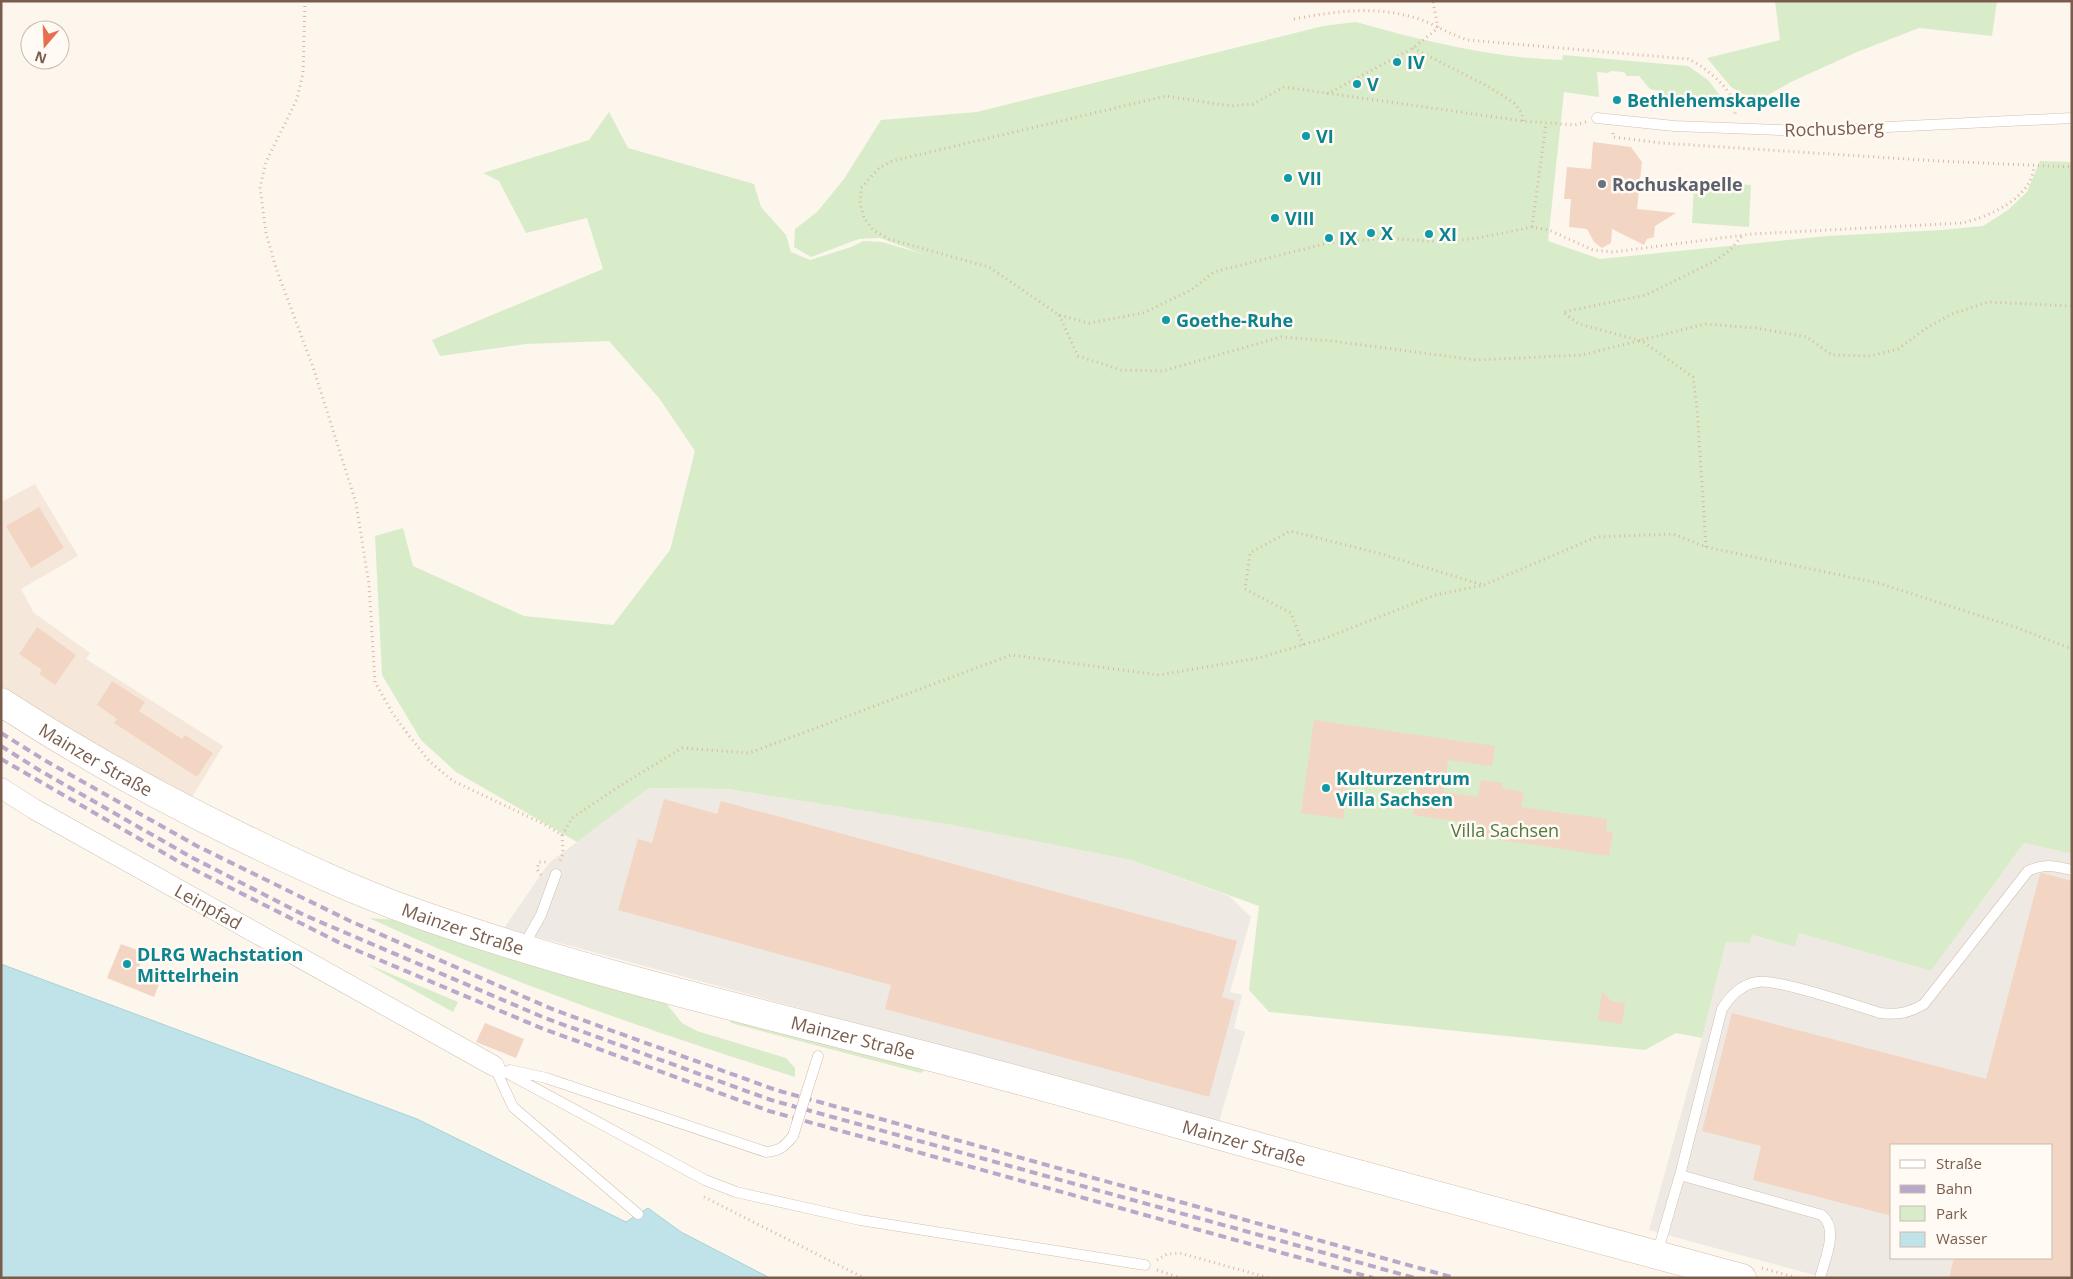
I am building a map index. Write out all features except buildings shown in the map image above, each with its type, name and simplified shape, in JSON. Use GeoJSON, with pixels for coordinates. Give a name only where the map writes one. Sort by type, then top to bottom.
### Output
{"type":"FeatureCollection","features":[{"type":"Feature","properties":{"kind":"main road","name":"Mainzer Straße"},"geometry":{"type":"LineString","coordinates":[[1,702],[45,731],[135,784],[307,869],[412,912],[522,948],[692,996],[968,1067],[1742,1278]]}},
{"type":"Feature","properties":{"kind":"street","name":"Leinpfad"},"geometry":{"type":"LineString","coordinates":[[1,788],[43,814],[494,1066]]}},
{"type":"Feature","properties":{"kind":"lane","name":"Rochusberg"},"geometry":{"type":"LineString","coordinates":[[1597,118],[1674,126],[1807,131],[2072,118]]}},
{"type":"Feature","properties":{"kind":"lane"},"geometry":{"type":"LineString","coordinates":[[1657,1255],[1680,1175],[1722,1009],[1730,996],[1745,985],[1760,981],[1778,984],[1880,1013],[1897,1014],[1910,1012],[1924,1004],[2028,871],[2040,866],[2054,866],[2072,870]]}},
{"type":"Feature","properties":{"kind":"lane"},"geometry":{"type":"LineString","coordinates":[[522,948],[541,915],[556,874]]}},
{"type":"Feature","properties":{"kind":"lane"},"geometry":{"type":"LineString","coordinates":[[494,1066],[546,1078],[766,1152],[776,1151],[785,1146],[793,1136],[818,1056]]}},
{"type":"Feature","properties":{"kind":"lane"},"geometry":{"type":"LineString","coordinates":[[494,1066],[513,1107],[638,1214]]}},
{"type":"Feature","properties":{"kind":"lane"},"geometry":{"type":"LineString","coordinates":[[494,1066],[705,1180],[736,1192],[860,1220],[1145,1265]]}},
{"type":"Feature","properties":{"kind":"lane"},"geometry":{"type":"LineString","coordinates":[[1680,1175],[1822,1215],[1830,1222],[1832,1232],[1820,1278]]}},
{"type":"Feature","properties":{"kind":"path"},"geometry":{"type":"LineString","coordinates":[[305,1],[302,73],[297,99],[266,162],[260,187],[266,233],[276,268],[314,370],[356,503],[369,585],[375,682],[393,714],[429,761],[453,781],[544,824],[562,836]]}},
{"type":"Feature","properties":{"kind":"path"},"geometry":{"type":"LineString","coordinates":[[1433,1],[1438,28]]}},
{"type":"Feature","properties":{"kind":"path"},"geometry":{"type":"LineString","coordinates":[[1294,19],[1344,10],[1383,11],[1420,19],[1456,37],[1468,40],[1688,59],[1706,70],[1730,94],[1734,107],[1735,128]]}},
{"type":"Feature","properties":{"kind":"path"},"geometry":{"type":"LineString","coordinates":[[1327,94],[1413,48],[1438,28]]}},
{"type":"Feature","properties":{"kind":"path"},"geometry":{"type":"LineString","coordinates":[[1413,48],[1489,87],[1514,103],[1522,113],[1523,121]]}},
{"type":"Feature","properties":{"kind":"path"},"geometry":{"type":"LineString","coordinates":[[1597,118],[1575,125],[1546,124],[1327,94],[1303,88],[1284,87],[1252,104],[1230,106],[1166,96],[892,161],[879,168],[861,188],[860,203],[864,218],[872,230],[889,239],[989,267],[1059,315],[1089,323],[1144,313],[1191,290],[1214,272],[1328,243],[1386,238],[1443,242],[1478,238],[1532,226],[1549,230],[1593,250],[1613,252],[1742,236],[1962,223],[1983,218],[2006,206],[2026,187],[2034,176],[2034,166]]}},
{"type":"Feature","properties":{"kind":"path"},"geometry":{"type":"LineString","coordinates":[[1532,226],[1546,124]]}},
{"type":"Feature","properties":{"kind":"path"},"geometry":{"type":"LineString","coordinates":[[1614,132],[1613,137],[1661,143],[2072,167]]}},
{"type":"Feature","properties":{"kind":"path"},"geometry":{"type":"LineString","coordinates":[[1706,547],[1697,408],[1693,377],[1642,341],[1579,324],[1563,312],[1646,295],[1714,260],[1730,250],[1742,236]]}},
{"type":"Feature","properties":{"kind":"path"},"geometry":{"type":"LineString","coordinates":[[1059,315],[1078,356],[1121,370],[1164,371],[1281,338],[1332,342],[1476,360],[1582,356],[1705,324],[1756,328],[1807,337],[1832,355],[1870,356],[1898,348],[1928,327],[1952,314],[1988,302],[2072,306]]}},
{"type":"Feature","properties":{"kind":"path"},"geometry":{"type":"LineString","coordinates":[[1303,645],[1291,614],[1245,589],[1250,553],[1290,531],[1378,553],[1484,585]]}},
{"type":"Feature","properties":{"kind":"path"},"geometry":{"type":"LineString","coordinates":[[556,874],[563,853],[562,836],[572,818],[682,748],[749,753],[1011,655],[1159,675],[1258,658],[1303,645],[1435,595],[1484,585],[1596,537],[1673,534],[1706,547],[1878,584],[2015,628],[2072,649]]}},
{"type":"Feature","properties":{"kind":"path"},"geometry":{"type":"LineString","coordinates":[[1145,1265],[1167,1254],[1180,1253],[1269,1278]]}},
{"type":"Feature","properties":{"kind":"path"},"geometry":{"type":"LineString","coordinates":[[1145,1265],[1171,1277],[1180,1278]]}},
{"type":"Feature","properties":{"kind":"shaded area"},"geometry":{"type":"Polygon","coordinates":[[[35,484],[78,556],[21,589],[34,613],[90,653],[86,659],[223,746],[189,802],[1,697],[1,502],[35,484]]]}},
{"type":"Feature","properties":{"kind":"shaded area"},"geometry":{"type":"Polygon","coordinates":[[[649,788],[728,789],[952,825],[1131,860],[1229,896],[1251,917],[1230,992],[1242,995],[1234,1028],[1245,1032],[1219,1122],[504,928],[549,863],[649,788]]]}},
{"type":"Feature","properties":{"kind":"shaded area"},"geometry":{"type":"Polygon","coordinates":[[[2024,843],[2072,854],[2072,1278],[1825,1278],[1649,1230],[1702,1038],[1726,942],[1750,943],[1752,935],[1795,947],[1799,933],[1931,971],[2024,843]]]}},
{"type":"Feature","properties":{"kind":"green space"},"geometry":{"type":"Polygon","coordinates":[[[1775,1],[1997,1],[1992,36],[1919,28],[1857,52],[1791,82],[1756,102],[1731,87],[1707,58],[1780,40],[1775,1]]]}},
{"type":"Feature","properties":{"kind":"green space","name":"Villa Sachsen"},"geometry":{"type":"Polygon","coordinates":[[[1356,22],[1432,42],[1510,56],[1562,60],[1563,55],[1688,66],[1708,80],[1721,97],[1662,98],[1662,92],[1650,89],[1639,76],[1627,76],[1624,72],[1611,71],[1608,73],[1597,72],[1599,97],[1564,92],[1548,241],[1600,259],[1827,236],[1983,226],[2008,210],[2027,192],[2040,161],[2072,162],[2072,854],[2024,843],[1931,971],[1799,933],[1795,947],[1752,935],[1750,943],[1726,942],[1702,1038],[1676,1033],[1645,1050],[1269,1012],[1249,990],[1259,906],[1131,860],[952,825],[728,789],[649,788],[577,842],[456,772],[421,740],[382,675],[375,536],[403,528],[413,566],[524,616],[613,625],[670,550],[695,451],[659,398],[609,341],[526,344],[440,356],[432,340],[603,269],[587,218],[526,233],[499,181],[483,173],[589,140],[609,112],[628,148],[754,184],[761,207],[786,235],[791,252],[810,260],[851,247],[863,241],[882,242],[923,254],[880,238],[859,239],[811,257],[794,247],[795,229],[817,212],[844,179],[881,120],[977,112],[1323,26],[1356,22]]]}},
{"type":"Feature","properties":{"kind":"green space"},"geometry":{"type":"Polygon","coordinates":[[[1694,181],[1751,185],[1749,227],[1692,223],[1694,181]]]}},
{"type":"Feature","properties":{"kind":"green space"},"geometry":{"type":"Polygon","coordinates":[[[369,918],[397,920],[661,997],[682,1023],[697,1031],[786,1058],[795,1068],[795,1077],[579,1004],[473,963],[369,918]]]}},
{"type":"Feature","properties":{"kind":"green space"},"geometry":{"type":"Polygon","coordinates":[[[367,964],[458,1002],[453,1012],[367,964]]]}},
{"type":"Feature","properties":{"kind":"green space"},"geometry":{"type":"Polygon","coordinates":[[[728,1015],[926,1069],[921,1073],[731,1023],[728,1015]]]}},
{"type":"Feature","properties":{"kind":"water"},"geometry":{"type":"Polygon","coordinates":[[[1,964],[417,1119],[626,1222],[648,1208],[681,1232],[770,1278],[1,1278],[1,964]]]}},
{"type":"Feature","properties":{"kind":"railway"},"geometry":{"type":"LineString","coordinates":[[1,733],[46,761],[197,846],[350,921],[552,1009],[776,1090],[1455,1278]]}},
{"type":"Feature","properties":{"kind":"railway"},"geometry":{"type":"LineString","coordinates":[[1,746],[39,770],[191,857],[304,915],[545,1018],[771,1100],[1415,1278]]}},
{"type":"Feature","properties":{"kind":"railway"},"geometry":{"type":"LineString","coordinates":[[1,759],[183,864],[344,945],[541,1028],[769,1111],[1373,1278]]}},
{"type":"Feature","properties":{"kind":"place","name":"IV"},"geometry":{"type":"Point","coordinates":[1397,62]}},
{"type":"Feature","properties":{"kind":"place","name":"V"},"geometry":{"type":"Point","coordinates":[1357,84]}},
{"type":"Feature","properties":{"kind":"place","name":"Bethlehemskapelle"},"geometry":{"type":"Point","coordinates":[1617,100]}},
{"type":"Feature","properties":{"kind":"place","name":"VI"},"geometry":{"type":"Point","coordinates":[1306,136]}},
{"type":"Feature","properties":{"kind":"place","name":"VII"},"geometry":{"type":"Point","coordinates":[1288,178]}},
{"type":"Feature","properties":{"kind":"place","name":"Rochuskapelle"},"geometry":{"type":"Point","coordinates":[1602,184]}},
{"type":"Feature","properties":{"kind":"place","name":"VIII"},"geometry":{"type":"Point","coordinates":[1275,218]}},
{"type":"Feature","properties":{"kind":"place","name":"X"},"geometry":{"type":"Point","coordinates":[1371,233]}},
{"type":"Feature","properties":{"kind":"place","name":"XI"},"geometry":{"type":"Point","coordinates":[1429,234]}},
{"type":"Feature","properties":{"kind":"place","name":"IX"},"geometry":{"type":"Point","coordinates":[1329,238]}},
{"type":"Feature","properties":{"kind":"place","name":"Goethe-Ruhe"},"geometry":{"type":"Point","coordinates":[1166,320]}},
{"type":"Feature","properties":{"kind":"place","name":"Kulturzentrum Villa Sachsen"},"geometry":{"type":"Point","coordinates":[1326,788]}},
{"type":"Feature","properties":{"kind":"place","name":"DLRG Wachstation Mittelrhein"},"geometry":{"type":"Point","coordinates":[127,964]}}]}
